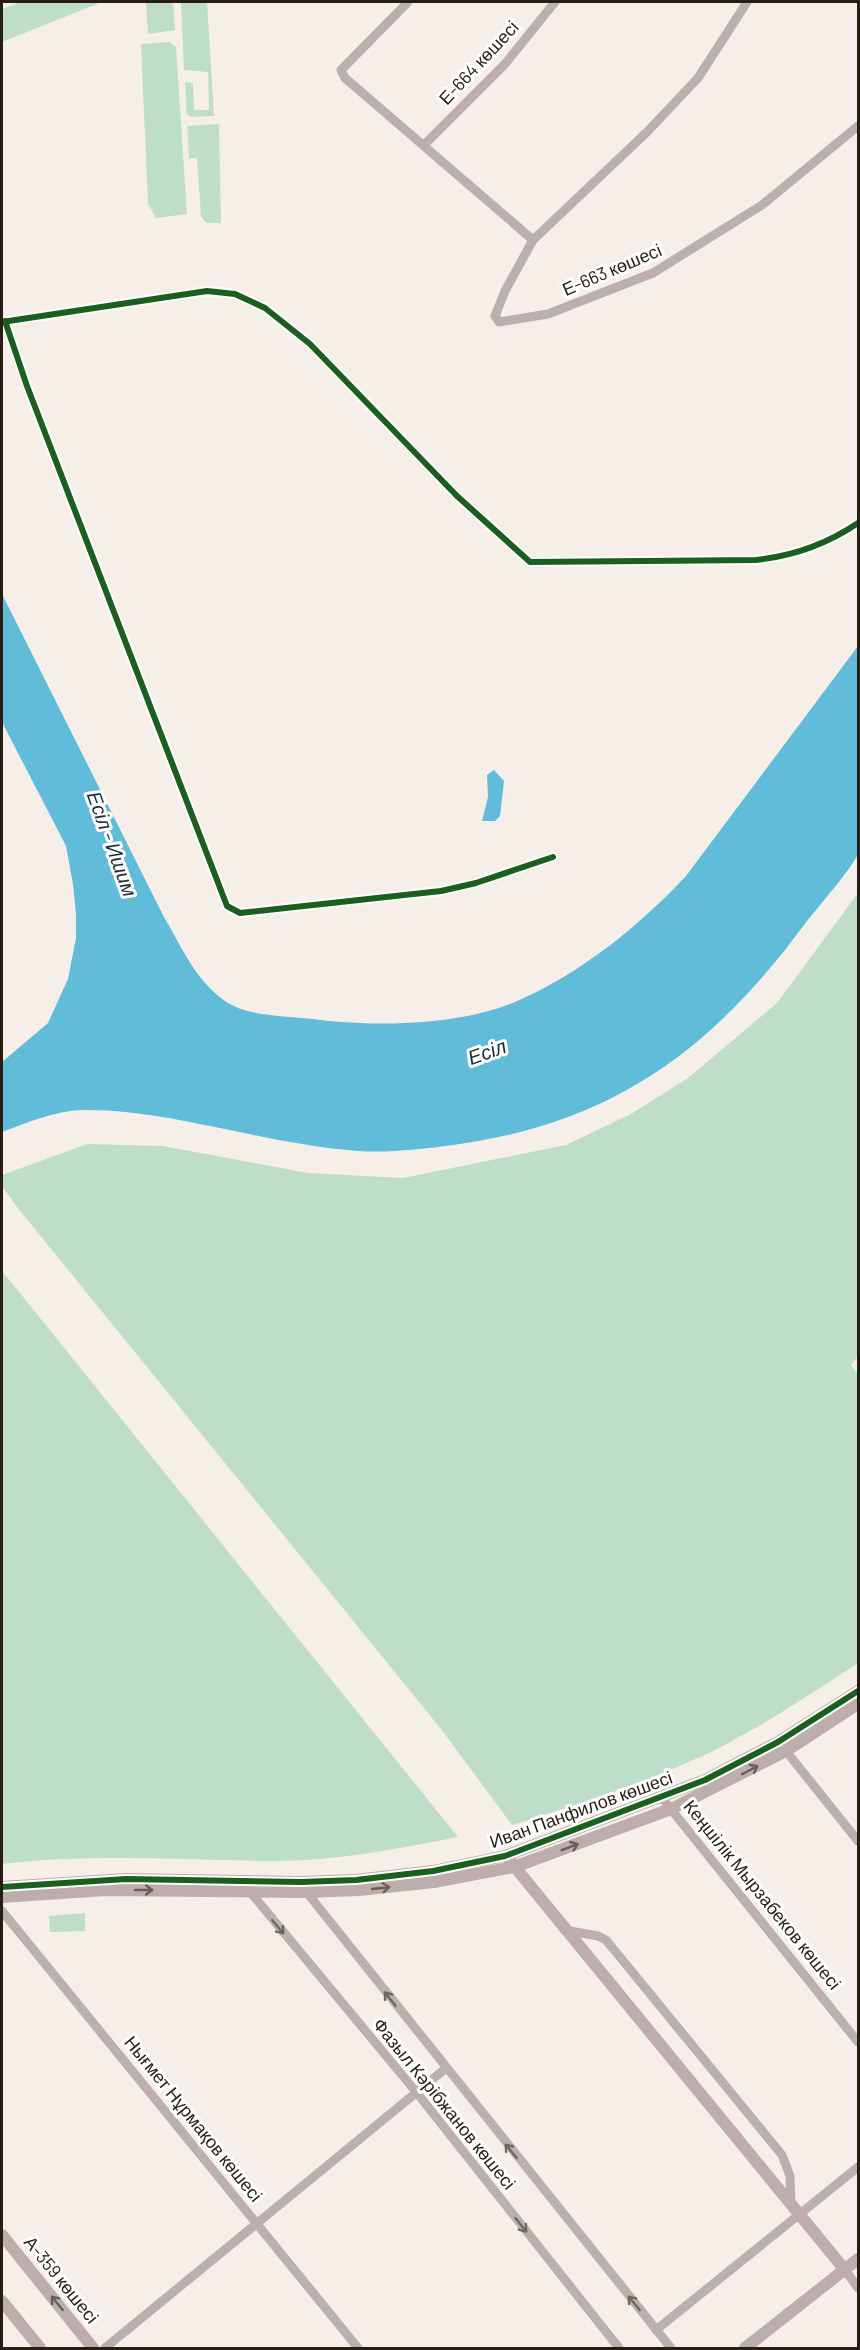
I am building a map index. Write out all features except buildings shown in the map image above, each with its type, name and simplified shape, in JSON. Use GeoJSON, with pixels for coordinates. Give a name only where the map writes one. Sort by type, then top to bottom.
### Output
{"type":"FeatureCollection","features":[{"type":"Feature","properties":{"kind":"street"},"geometry":{"type":"LineString","coordinates":[[408,2],[341,70],[345,78],[534,240]]}},
{"type":"Feature","properties":{"kind":"street","name":"Е-664 көшесі"},"geometry":{"type":"LineString","coordinates":[[424,145],[505,64],[555,2]]}},
{"type":"Feature","properties":{"kind":"street","name":"Е-663 көшесі"},"geometry":{"type":"LineString","coordinates":[[747,2],[698,78],[647,132],[534,240],[505,291],[495,316],[499,322],[548,314],[653,273],[762,205],[858,126]]}},
{"type":"Feature","properties":{"kind":"street"},"geometry":{"type":"LineString","coordinates":[[553,857],[476,883],[441,891],[240,913],[227,906],[3,322],[207,291],[235,294],[265,308],[310,344],[457,496],[530,562],[756,560],[784,557],[833,540],[858,523]]}},
{"type":"Feature","properties":{"kind":"street","name":"Иван Панфилов көшесі"},"geometry":{"type":"LineString","coordinates":[[303,1887],[433,1871],[506,1856],[662,1798],[782,1746],[858,1691]]}},
{"type":"Feature","properties":{"kind":"street","name":"Иван Панфилов көшесі"},"geometry":{"type":"LineString","coordinates":[[2,1887],[126,1879],[303,1887],[434,1882],[514,1867],[671,1809],[858,1704]]}},
{"type":"Feature","properties":{"kind":"street"},"geometry":{"type":"LineString","coordinates":[[782,1746],[858,1841]]}},
{"type":"Feature","properties":{"kind":"street","name":"Кеңшілік Мырзабеков көшесі"},"geometry":{"type":"LineString","coordinates":[[662,1798],[858,2042]]}},
{"type":"Feature","properties":{"kind":"street"},"geometry":{"type":"LineString","coordinates":[[506,1856],[858,2288]]}},
{"type":"Feature","properties":{"kind":"street","name":"Иван Панфилов көшесі"},"geometry":{"type":"LineString","coordinates":[[2,1896],[245,1885]]}},
{"type":"Feature","properties":{"kind":"street","name":"Фазыл Кәрібжанов көшесі"},"geometry":{"type":"LineString","coordinates":[[245,1885],[417,2093],[619,2349]]}},
{"type":"Feature","properties":{"kind":"street"},"geometry":{"type":"LineString","coordinates":[[303,1887],[445,2069],[671,2349]]}},
{"type":"Feature","properties":{"kind":"street","name":"Нығмет Нұрмақов көшесі"},"geometry":{"type":"LineString","coordinates":[[2,1911],[358,2349]]}},
{"type":"Feature","properties":{"kind":"street"},"geometry":{"type":"LineString","coordinates":[[564,1930],[598,1936],[606,1940],[782,2155],[790,2176],[794,2211]]}},
{"type":"Feature","properties":{"kind":"street"},"geometry":{"type":"LineString","coordinates":[[105,2349],[445,2069]]}},
{"type":"Feature","properties":{"kind":"street"},"geometry":{"type":"LineString","coordinates":[[656,2330],[794,2211],[858,2167]]}},
{"type":"Feature","properties":{"kind":"street","name":"А-359 көшесі"},"geometry":{"type":"LineString","coordinates":[[2,2235],[93,2349]]}},
{"type":"Feature","properties":{"kind":"street"},"geometry":{"type":"LineString","coordinates":[[745,2349],[858,2259]]}},
{"type":"Feature","properties":{"kind":"street"},"geometry":{"type":"LineString","coordinates":[[2,2301],[40,2349]]}},
{"type":"Feature","properties":{"kind":"green space"},"geometry":{"type":"Polygon","coordinates":[[[20,2],[102,2],[2,42],[2,9],[20,2]]]}},
{"type":"Feature","properties":{"kind":"green space"},"geometry":{"type":"Polygon","coordinates":[[[146,2],[173,2],[175,30],[148,34],[146,2]]]}},
{"type":"Feature","properties":{"kind":"green space"},"geometry":{"type":"Polygon","coordinates":[[[181,2],[207,2],[214,116],[191,117],[187,114],[187,120],[185,82],[193,83],[194,110],[209,110],[208,72],[184,70],[181,2]]]}},
{"type":"Feature","properties":{"kind":"green space"},"geometry":{"type":"Polygon","coordinates":[[[169,42],[176,47],[187,214],[156,218],[148,204],[141,44],[169,42]]]}},
{"type":"Feature","properties":{"kind":"green space"},"geometry":{"type":"Polygon","coordinates":[[[219,124],[221,223],[206,223],[201,216],[197,158],[189,158],[187,126],[219,124]]]}},
{"type":"Feature","properties":{"kind":"green space"},"geometry":{"type":"Polygon","coordinates":[[[858,893],[858,1356],[851,1365],[858,1375],[858,1663],[776,1716],[711,1752],[624,1788],[512,1825],[441,1729],[17,1207],[2,1186],[2,1175],[87,1144],[163,1146],[308,1173],[403,1178],[566,1145],[631,1114],[688,1078],[777,1003],[858,893]]]}},
{"type":"Feature","properties":{"kind":"green space"},"geometry":{"type":"Polygon","coordinates":[[[2,1271],[458,1837],[367,1854],[320,1859],[274,1861],[104,1858],[2,1864],[2,1271]]]}},
{"type":"Feature","properties":{"kind":"green space"},"geometry":{"type":"Polygon","coordinates":[[[85,1913],[85,1931],[50,1932],[49,1916],[85,1913]]]}},
{"type":"Feature","properties":{"kind":"water"},"geometry":{"type":"Polygon","coordinates":[[[2,594],[183,951],[197,973],[215,993],[225,1001],[245,1010],[337,1022],[415,1023],[468,1016],[492,1010],[515,1002],[562,978],[628,931],[686,876],[858,646],[858,854],[769,970],[732,1010],[694,1044],[653,1074],[609,1099],[561,1119],[510,1135],[453,1145],[382,1151],[358,1151],[289,1142],[184,1121],[116,1111],[82,1110],[61,1113],[2,1132],[2,1062],[48,1023],[68,979],[76,938],[76,914],[66,846],[2,722],[2,594]]]}},
{"type":"Feature","properties":{"kind":"water"},"geometry":{"type":"Polygon","coordinates":[[[494,770],[504,781],[500,816],[495,821],[482,821],[488,797],[487,775],[494,770]]]}},
{"type":"Feature","properties":{"kind":"cycle path"},"geometry":{"type":"LineString","coordinates":[[2,322],[207,291],[235,294],[265,308],[310,344],[457,496],[530,562],[756,560],[810,548],[858,523]]}},
{"type":"Feature","properties":{"kind":"cycle path"},"geometry":{"type":"LineString","coordinates":[[5,321],[27,386],[227,906],[240,913],[441,891],[476,883],[553,857]]}},
{"type":"Feature","properties":{"kind":"cycle path"},"geometry":{"type":"LineString","coordinates":[[2,1887],[126,1879],[301,1882],[356,1880],[433,1871],[505,1856],[705,1780],[778,1742],[858,1691]]}},
{"type":"Feature","properties":{"kind":"water label","name":"Есіл - Ишим"},"geometry":{"type":"Point","coordinates":[112,844]}},
{"type":"Feature","properties":{"kind":"water label","name":"Есіл"},"geometry":{"type":"Point","coordinates":[487,1052]}}]}
